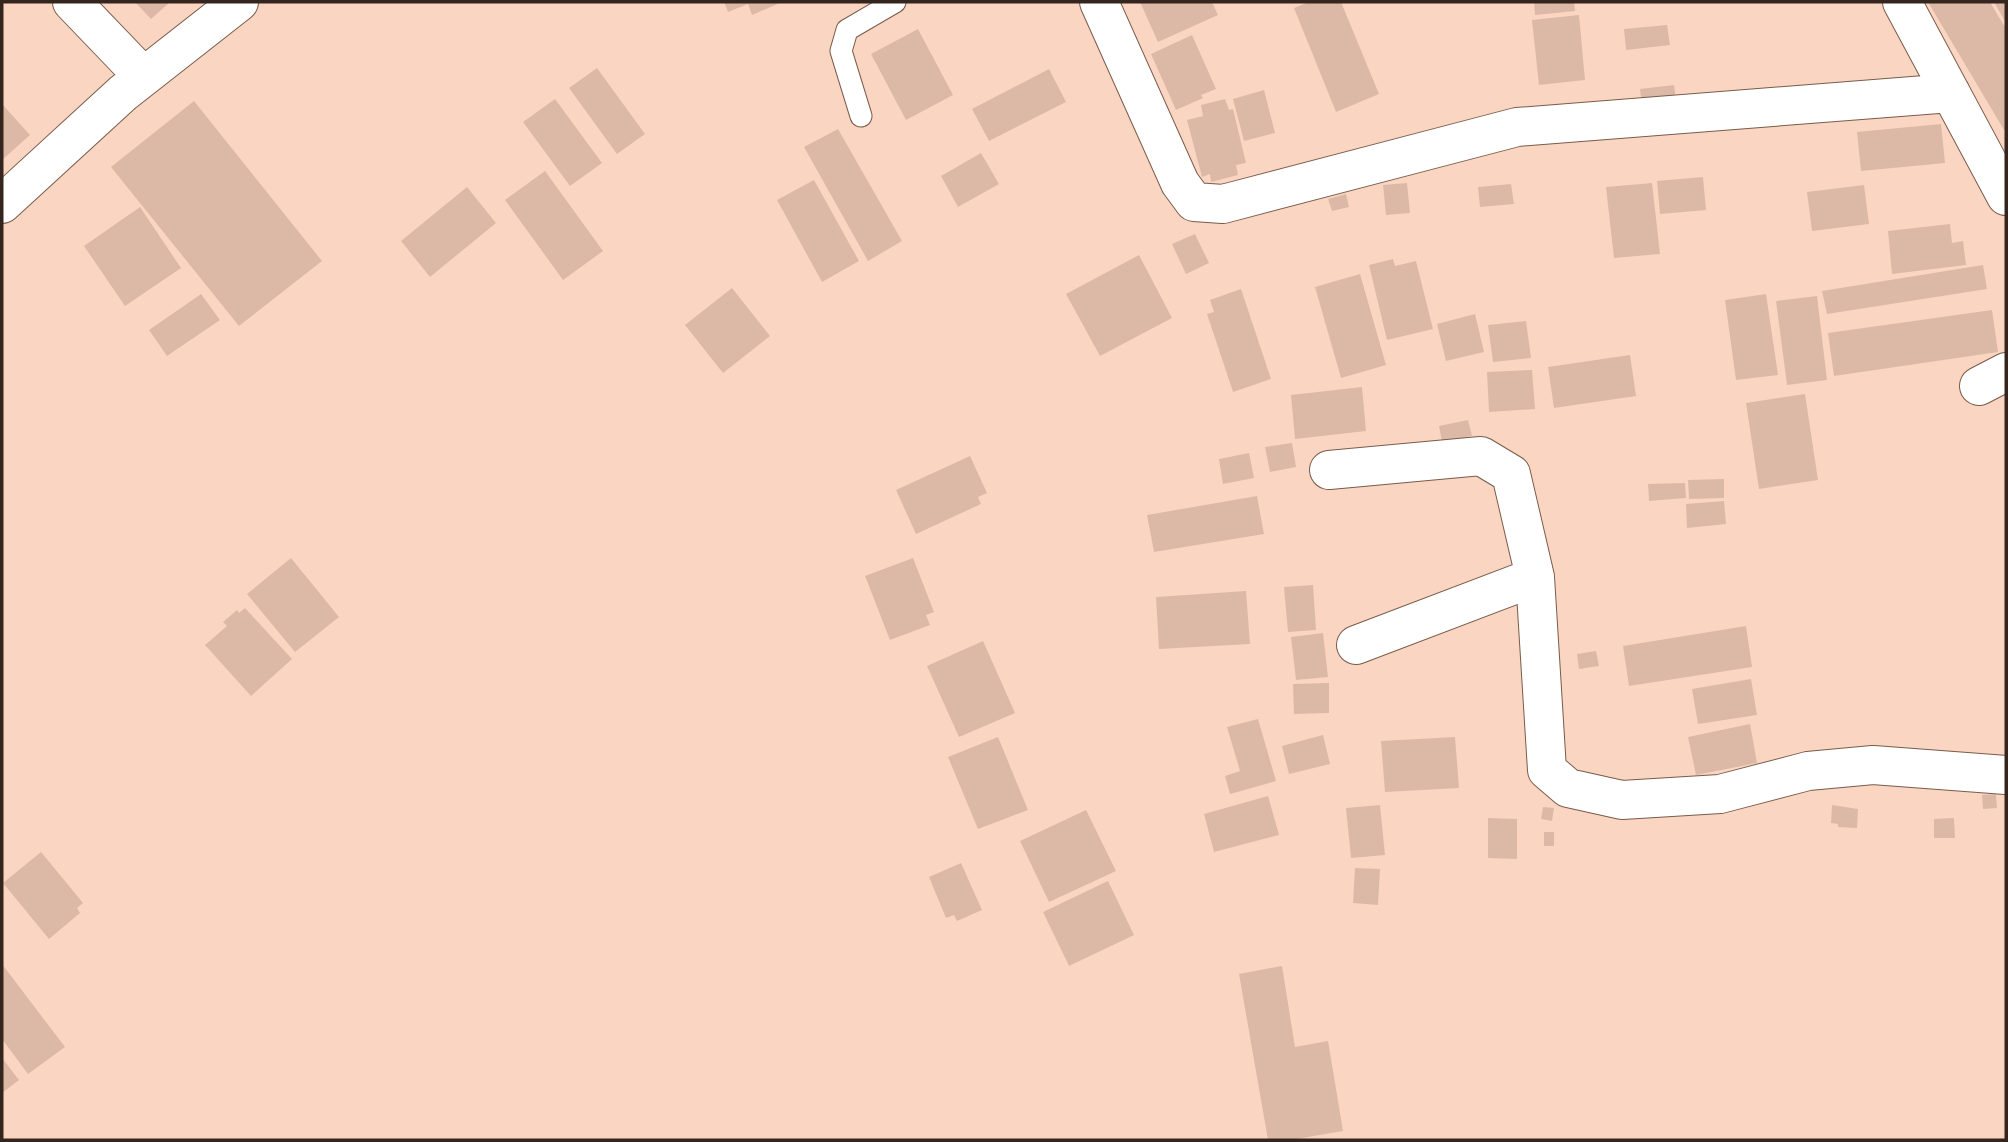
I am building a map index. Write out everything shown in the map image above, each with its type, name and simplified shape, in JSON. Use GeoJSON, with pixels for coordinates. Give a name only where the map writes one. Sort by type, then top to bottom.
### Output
{"type":"FeatureCollection","features":[{"type":"Feature","properties":{"kind":"street"},"geometry":{"type":"LineString","coordinates":[[72,2],[143,76]]}},
{"type":"Feature","properties":{"kind":"street"},"geometry":{"type":"LineString","coordinates":[[2,204],[143,76],[239,2]]}},
{"type":"Feature","properties":{"kind":"street"},"geometry":{"type":"LineString","coordinates":[[1100,2],[1180,183],[1194,202],[1223,204],[1517,127],[1951,93]]}},
{"type":"Feature","properties":{"kind":"street"},"geometry":{"type":"LineString","coordinates":[[1902,2],[2006,196]]}},
{"type":"Feature","properties":{"kind":"street"},"geometry":{"type":"LineString","coordinates":[[1329,470],[1481,456],[1511,474],[1535,577],[1547,770],[1568,788],[1622,800],[1720,794],[1808,771],[1873,765],[2006,775]]}},
{"type":"Feature","properties":{"kind":"street"},"geometry":{"type":"LineString","coordinates":[[1356,645],[1535,577]]}},
{"type":"Feature","properties":{"kind":"lane"},"geometry":{"type":"LineString","coordinates":[[861,116],[841,51],[847,30],[895,2]]}},
{"type":"Feature","properties":{"kind":"building"},"geometry":{"type":"Polygon","coordinates":[[[135,2],[170,2],[151,19],[135,2]]]}},
{"type":"Feature","properties":{"kind":"building"},"geometry":{"type":"Polygon","coordinates":[[[724,2],[782,2],[752,15],[748,4],[728,12],[724,2]]]}},
{"type":"Feature","properties":{"kind":"building"},"geometry":{"type":"Polygon","coordinates":[[[1140,2],[1212,2],[1218,15],[1158,42],[1140,2]]]}},
{"type":"Feature","properties":{"kind":"building"},"geometry":{"type":"Polygon","coordinates":[[[1309,2],[1341,2],[1379,94],[1336,112],[1294,8],[1309,2]]]}},
{"type":"Feature","properties":{"kind":"building"},"geometry":{"type":"Polygon","coordinates":[[[1534,2],[1574,2],[1575,11],[1535,15],[1534,2]]]}},
{"type":"Feature","properties":{"kind":"building"},"geometry":{"type":"Polygon","coordinates":[[[1928,2],[1990,2],[2006,29],[2006,129],[2004,130],[1928,2]]]}},
{"type":"Feature","properties":{"kind":"building"},"geometry":{"type":"Polygon","coordinates":[[[1994,2],[2006,2],[2006,23],[1994,2]]]}},
{"type":"Feature","properties":{"kind":"building"},"geometry":{"type":"Polygon","coordinates":[[[1579,15],[1585,80],[1539,85],[1532,20],[1579,15]]]}},
{"type":"Feature","properties":{"kind":"building"},"geometry":{"type":"Polygon","coordinates":[[[1667,25],[1670,45],[1626,50],[1624,29],[1667,25]]]}},
{"type":"Feature","properties":{"kind":"building"},"geometry":{"type":"Polygon","coordinates":[[[918,29],[953,95],[906,120],[871,54],[918,29]]]}},
{"type":"Feature","properties":{"kind":"building"},"geometry":{"type":"Polygon","coordinates":[[[1192,35],[1216,89],[1176,110],[1151,54],[1192,35]]]}},
{"type":"Feature","properties":{"kind":"building"},"geometry":{"type":"Polygon","coordinates":[[[597,68],[645,134],[617,154],[569,88],[597,68]]]}},
{"type":"Feature","properties":{"kind":"building"},"geometry":{"type":"Polygon","coordinates":[[[1049,69],[1066,102],[989,141],[972,109],[1049,69]]]}},
{"type":"Feature","properties":{"kind":"building"},"geometry":{"type":"Polygon","coordinates":[[[1674,85],[1676,100],[1642,104],[1640,89],[1674,85]]]}},
{"type":"Feature","properties":{"kind":"building"},"geometry":{"type":"Polygon","coordinates":[[[1264,90],[1275,133],[1244,141],[1233,99],[1264,90]]]}},
{"type":"Feature","properties":{"kind":"building"},"geometry":{"type":"Polygon","coordinates":[[[555,99],[602,163],[570,186],[523,122],[555,99]]]}},
{"type":"Feature","properties":{"kind":"building"},"geometry":{"type":"Polygon","coordinates":[[[1225,99],[1229,110],[1233,109],[1246,163],[1236,165],[1238,175],[1211,182],[1210,174],[1202,177],[1187,120],[1203,116],[1201,105],[1225,99]]]}},
{"type":"Feature","properties":{"kind":"building"},"geometry":{"type":"Polygon","coordinates":[[[194,101],[322,261],[239,326],[111,167],[194,101]]]}},
{"type":"Feature","properties":{"kind":"building"},"geometry":{"type":"Polygon","coordinates":[[[2,104],[30,135],[2,160],[2,104]]]}},
{"type":"Feature","properties":{"kind":"building"},"geometry":{"type":"Polygon","coordinates":[[[1941,124],[1945,163],[1861,171],[1857,132],[1941,124]]]}},
{"type":"Feature","properties":{"kind":"building"},"geometry":{"type":"Polygon","coordinates":[[[838,129],[902,241],[868,261],[804,147],[838,129]]]}},
{"type":"Feature","properties":{"kind":"building"},"geometry":{"type":"Polygon","coordinates":[[[981,153],[999,184],[958,207],[941,176],[981,153]]]}},
{"type":"Feature","properties":{"kind":"building"},"geometry":{"type":"Polygon","coordinates":[[[545,171],[603,251],[563,280],[505,200],[545,171]]]}},
{"type":"Feature","properties":{"kind":"building"},"geometry":{"type":"Polygon","coordinates":[[[1703,177],[1706,210],[1660,214],[1657,181],[1703,177]]]}},
{"type":"Feature","properties":{"kind":"building"},"geometry":{"type":"Polygon","coordinates":[[[814,180],[859,261],[822,282],[777,200],[814,180]]]}},
{"type":"Feature","properties":{"kind":"building"},"geometry":{"type":"Polygon","coordinates":[[[1407,183],[1410,213],[1386,215],[1383,185],[1407,183]]]}},
{"type":"Feature","properties":{"kind":"building"},"geometry":{"type":"Polygon","coordinates":[[[1652,183],[1660,254],[1614,258],[1606,187],[1652,183]]]}},
{"type":"Feature","properties":{"kind":"building"},"geometry":{"type":"Polygon","coordinates":[[[1511,184],[1514,204],[1480,207],[1478,187],[1511,184]]]}},
{"type":"Feature","properties":{"kind":"building"},"geometry":{"type":"Polygon","coordinates":[[[1864,185],[1869,224],[1812,231],[1807,192],[1864,185]]]}},
{"type":"Feature","properties":{"kind":"building"},"geometry":{"type":"Polygon","coordinates":[[[467,187],[496,223],[430,277],[401,241],[467,187]]]}},
{"type":"Feature","properties":{"kind":"building"},"geometry":{"type":"Polygon","coordinates":[[[1346,194],[1349,207],[1332,211],[1328,199],[1346,194]]]}},
{"type":"Feature","properties":{"kind":"building"},"geometry":{"type":"Polygon","coordinates":[[[140,207],[181,268],[125,306],[84,246],[140,207]]]}},
{"type":"Feature","properties":{"kind":"building"},"geometry":{"type":"Polygon","coordinates":[[[1950,224],[1952,243],[1963,241],[1966,265],[1892,274],[1888,231],[1950,224]]]}},
{"type":"Feature","properties":{"kind":"building"},"geometry":{"type":"Polygon","coordinates":[[[1195,234],[1209,263],[1186,274],[1172,244],[1195,234]]]}},
{"type":"Feature","properties":{"kind":"building"},"geometry":{"type":"Polygon","coordinates":[[[1139,255],[1172,318],[1100,356],[1066,294],[1139,255]]]}},
{"type":"Feature","properties":{"kind":"building"},"geometry":{"type":"Polygon","coordinates":[[[1393,259],[1395,266],[1416,261],[1433,329],[1387,340],[1369,265],[1393,259]]]}},
{"type":"Feature","properties":{"kind":"building"},"geometry":{"type":"Polygon","coordinates":[[[1983,265],[1987,289],[1827,314],[1822,291],[1983,265]]]}},
{"type":"Feature","properties":{"kind":"building"},"geometry":{"type":"Polygon","coordinates":[[[1360,274],[1386,365],[1341,378],[1315,287],[1360,274]]]}},
{"type":"Feature","properties":{"kind":"building"},"geometry":{"type":"Polygon","coordinates":[[[732,288],[770,336],[723,373],[685,325],[732,288]]]}},
{"type":"Feature","properties":{"kind":"building"},"geometry":{"type":"Polygon","coordinates":[[[1241,289],[1271,379],[1233,392],[1207,314],[1214,312],[1210,300],[1241,289]]]}},
{"type":"Feature","properties":{"kind":"building"},"geometry":{"type":"Polygon","coordinates":[[[201,294],[220,320],[167,356],[149,330],[201,294]]]}},
{"type":"Feature","properties":{"kind":"building"},"geometry":{"type":"Polygon","coordinates":[[[1766,294],[1778,375],[1736,380],[1725,300],[1766,294]]]}},
{"type":"Feature","properties":{"kind":"building"},"geometry":{"type":"Polygon","coordinates":[[[1817,296],[1827,380],[1787,385],[1776,301],[1817,296]]]}},
{"type":"Feature","properties":{"kind":"building"},"geometry":{"type":"Polygon","coordinates":[[[1992,310],[1998,352],[1834,376],[1828,333],[1992,310]]]}},
{"type":"Feature","properties":{"kind":"building"},"geometry":{"type":"Polygon","coordinates":[[[1475,314],[1484,352],[1446,361],[1437,324],[1475,314]]]}},
{"type":"Feature","properties":{"kind":"building"},"geometry":{"type":"Polygon","coordinates":[[[1526,321],[1531,358],[1493,362],[1488,325],[1526,321]]]}},
{"type":"Feature","properties":{"kind":"building"},"geometry":{"type":"Polygon","coordinates":[[[1630,355],[1636,396],[1554,408],[1548,367],[1630,355]]]}},
{"type":"Feature","properties":{"kind":"building"},"geometry":{"type":"Polygon","coordinates":[[[1532,370],[1535,409],[1489,412],[1487,372],[1532,370]]]}},
{"type":"Feature","properties":{"kind":"building"},"geometry":{"type":"Polygon","coordinates":[[[1362,387],[1366,431],[1295,439],[1291,395],[1362,387]]]}},
{"type":"Feature","properties":{"kind":"building"},"geometry":{"type":"Polygon","coordinates":[[[1805,394],[1818,480],[1759,489],[1746,403],[1805,394]]]}},
{"type":"Feature","properties":{"kind":"building"},"geometry":{"type":"Polygon","coordinates":[[[1468,420],[1472,436],[1442,442],[1439,426],[1468,420]]]}},
{"type":"Feature","properties":{"kind":"building"},"geometry":{"type":"Polygon","coordinates":[[[1292,443],[1296,467],[1270,472],[1265,447],[1292,443]]]}},
{"type":"Feature","properties":{"kind":"building"},"geometry":{"type":"Polygon","coordinates":[[[1249,453],[1254,478],[1223,484],[1219,459],[1249,453]]]}},
{"type":"Feature","properties":{"kind":"building"},"geometry":{"type":"Polygon","coordinates":[[[970,456],[987,493],[978,497],[981,504],[916,534],[896,490],[970,456]]]}},
{"type":"Feature","properties":{"kind":"building"},"geometry":{"type":"Polygon","coordinates":[[[1724,479],[1724,498],[1689,499],[1688,480],[1724,479]]]}},
{"type":"Feature","properties":{"kind":"building"},"geometry":{"type":"Polygon","coordinates":[[[1685,483],[1686,498],[1649,501],[1648,484],[1685,483]]]}},
{"type":"Feature","properties":{"kind":"building"},"geometry":{"type":"Polygon","coordinates":[[[1257,496],[1264,534],[1154,552],[1147,515],[1257,496]]]}},
{"type":"Feature","properties":{"kind":"building"},"geometry":{"type":"Polygon","coordinates":[[[1724,501],[1726,524],[1687,528],[1686,504],[1724,501]]]}},
{"type":"Feature","properties":{"kind":"building"},"geometry":{"type":"Polygon","coordinates":[[[291,558],[339,617],[295,652],[247,594],[291,558]]]}},
{"type":"Feature","properties":{"kind":"building"},"geometry":{"type":"Polygon","coordinates":[[[913,558],[934,612],[926,615],[930,625],[890,640],[865,576],[913,558]]]}},
{"type":"Feature","properties":{"kind":"building"},"geometry":{"type":"Polygon","coordinates":[[[1313,585],[1316,630],[1288,632],[1284,587],[1313,585]]]}},
{"type":"Feature","properties":{"kind":"building"},"geometry":{"type":"Polygon","coordinates":[[[1246,591],[1250,644],[1159,649],[1156,597],[1246,591]]]}},
{"type":"Feature","properties":{"kind":"building"},"geometry":{"type":"Polygon","coordinates":[[[245,608],[292,659],[251,696],[205,645],[227,626],[223,622],[237,610],[239,613],[245,608]]]}},
{"type":"Feature","properties":{"kind":"building"},"geometry":{"type":"Polygon","coordinates":[[[1746,626],[1752,667],[1629,686],[1623,646],[1746,626]]]}},
{"type":"Feature","properties":{"kind":"building"},"geometry":{"type":"Polygon","coordinates":[[[1323,633],[1328,677],[1296,680],[1291,637],[1323,633]]]}},
{"type":"Feature","properties":{"kind":"building"},"geometry":{"type":"Polygon","coordinates":[[[983,641],[1015,713],[959,737],[927,666],[983,641]]]}},
{"type":"Feature","properties":{"kind":"building"},"geometry":{"type":"Polygon","coordinates":[[[1596,651],[1599,666],[1579,669],[1577,654],[1596,651]]]}},
{"type":"Feature","properties":{"kind":"building"},"geometry":{"type":"Polygon","coordinates":[[[1751,679],[1757,715],[1698,724],[1692,689],[1751,679]]]}},
{"type":"Feature","properties":{"kind":"building"},"geometry":{"type":"Polygon","coordinates":[[[1329,683],[1329,713],[1294,714],[1293,684],[1329,683]]]}},
{"type":"Feature","properties":{"kind":"building"},"geometry":{"type":"Polygon","coordinates":[[[1258,719],[1276,781],[1230,794],[1225,776],[1240,771],[1227,727],[1258,719]]]}},
{"type":"Feature","properties":{"kind":"building"},"geometry":{"type":"Polygon","coordinates":[[[1750,724],[1757,763],[1696,775],[1688,737],[1750,724]]]}},
{"type":"Feature","properties":{"kind":"building"},"geometry":{"type":"Polygon","coordinates":[[[1323,735],[1330,764],[1289,774],[1282,746],[1323,735]]]}},
{"type":"Feature","properties":{"kind":"building"},"geometry":{"type":"Polygon","coordinates":[[[998,737],[1028,810],[978,829],[948,757],[998,737]]]}},
{"type":"Feature","properties":{"kind":"building"},"geometry":{"type":"Polygon","coordinates":[[[1455,737],[1459,788],[1385,792],[1381,741],[1455,737]]]}},
{"type":"Feature","properties":{"kind":"building"},"geometry":{"type":"Polygon","coordinates":[[[1996,794],[1997,808],[1983,809],[1982,795],[1996,794]]]}},
{"type":"Feature","properties":{"kind":"building"},"geometry":{"type":"Polygon","coordinates":[[[1268,796],[1279,835],[1214,852],[1204,814],[1268,796]]]}},
{"type":"Feature","properties":{"kind":"building"},"geometry":{"type":"Polygon","coordinates":[[[1380,805],[1385,855],[1351,858],[1346,808],[1380,805]]]}},
{"type":"Feature","properties":{"kind":"building"},"geometry":{"type":"Polygon","coordinates":[[[1832,805],[1858,809],[1857,828],[1838,827],[1838,824],[1831,823],[1832,805]]]}},
{"type":"Feature","properties":{"kind":"building"},"geometry":{"type":"Polygon","coordinates":[[[1543,807],[1554,808],[1552,821],[1541,819],[1543,807]]]}},
{"type":"Feature","properties":{"kind":"building"},"geometry":{"type":"Polygon","coordinates":[[[1086,810],[1116,871],[1049,902],[1020,841],[1086,810]]]}},
{"type":"Feature","properties":{"kind":"building"},"geometry":{"type":"Polygon","coordinates":[[[1488,818],[1517,819],[1517,859],[1488,858],[1488,818]]]}},
{"type":"Feature","properties":{"kind":"building"},"geometry":{"type":"Polygon","coordinates":[[[1954,818],[1955,838],[1934,838],[1934,819],[1954,818]]]}},
{"type":"Feature","properties":{"kind":"building"},"geometry":{"type":"Polygon","coordinates":[[[1544,832],[1554,832],[1554,846],[1544,846],[1544,832]]]}},
{"type":"Feature","properties":{"kind":"building"},"geometry":{"type":"Polygon","coordinates":[[[41,852],[83,903],[77,908],[80,913],[49,939],[3,883],[41,852]]]}},
{"type":"Feature","properties":{"kind":"building"},"geometry":{"type":"Polygon","coordinates":[[[961,863],[982,910],[957,921],[954,915],[946,918],[929,877],[961,863]]]}},
{"type":"Feature","properties":{"kind":"building"},"geometry":{"type":"Polygon","coordinates":[[[1355,868],[1380,869],[1378,905],[1353,903],[1355,868]]]}},
{"type":"Feature","properties":{"kind":"building"},"geometry":{"type":"Polygon","coordinates":[[[1108,881],[1134,935],[1069,966],[1043,912],[1108,881]]]}},
{"type":"Feature","properties":{"kind":"building"},"geometry":{"type":"Polygon","coordinates":[[[2,964],[65,1047],[28,1074],[2,1039],[2,964]]]}},
{"type":"Feature","properties":{"kind":"building"},"geometry":{"type":"Polygon","coordinates":[[[1282,966],[1295,1047],[1328,1041],[1343,1131],[1291,1140],[1268,1140],[1239,974],[1282,966]]]}},
{"type":"Feature","properties":{"kind":"building"},"geometry":{"type":"Polygon","coordinates":[[[2,1058],[19,1080],[2,1093],[2,1058]]]}}]}
